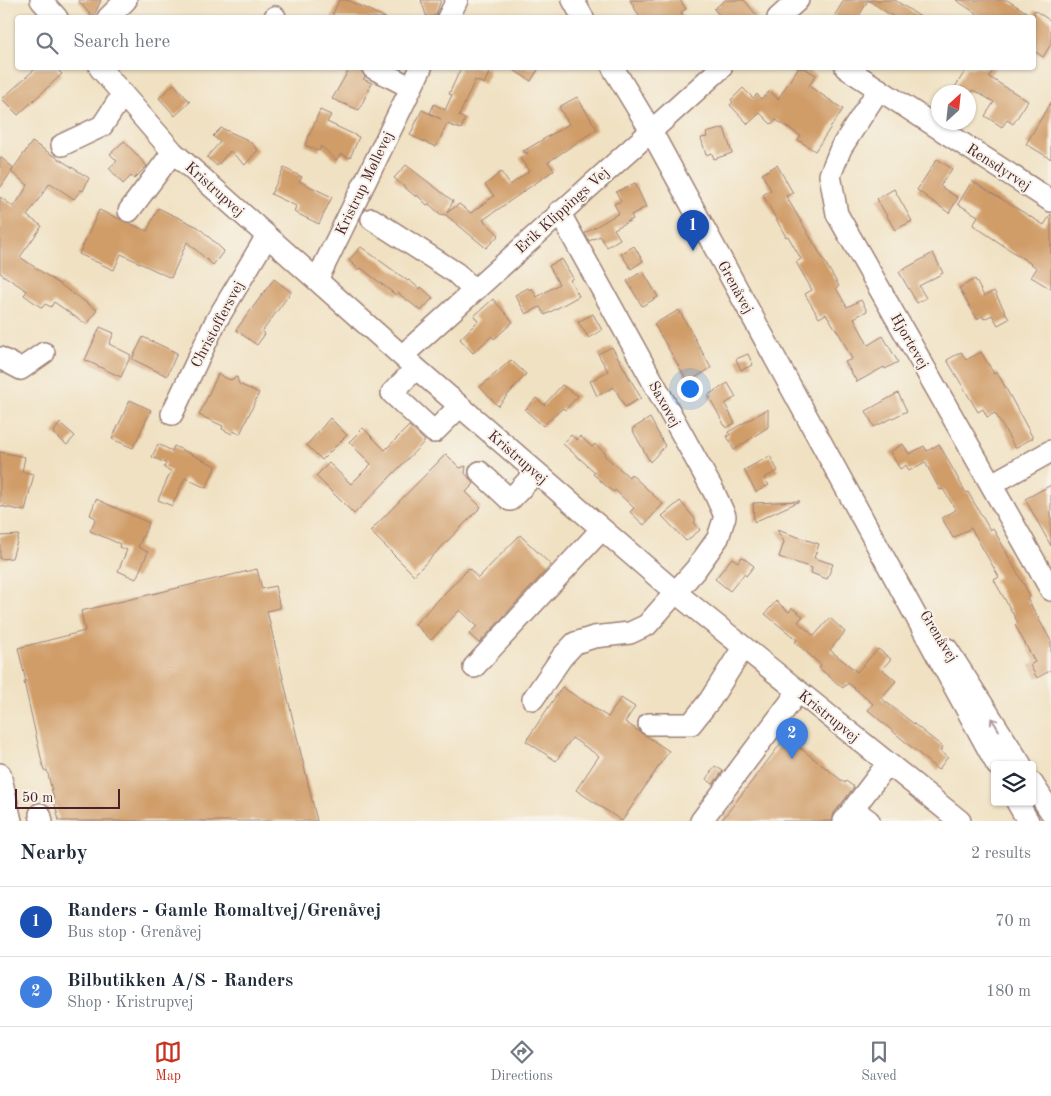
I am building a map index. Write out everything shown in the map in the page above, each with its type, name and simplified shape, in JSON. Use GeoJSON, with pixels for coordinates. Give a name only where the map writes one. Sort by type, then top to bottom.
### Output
{"type":"FeatureCollection","features":[{"type":"Feature","properties":{"kind":"street"},"geometry":{"type":"LineString","coordinates":[[42,0],[54,15]]}},
{"type":"Feature","properties":{"kind":"street"},"geometry":{"type":"LineString","coordinates":[[111,15],[126,0]]}},
{"type":"Feature","properties":{"kind":"street"},"geometry":{"type":"LineString","coordinates":[[573,0],[581,15]]}},
{"type":"Feature","properties":{"kind":"street"},"geometry":{"type":"LineString","coordinates":[[781,15],[798,0]]}},
{"type":"Feature","properties":{"kind":"street","name":"Kristrupvej"},"geometry":{"type":"LineString","coordinates":[[102,70],[174,152],[409,362],[675,592],[888,763],[933,813],[960,821]]}},
{"type":"Feature","properties":{"kind":"street"},"geometry":{"type":"LineString","coordinates":[[377,70],[410,87]]}},
{"type":"Feature","properties":{"kind":"street","name":"Kristrup Møllevej"},"geometry":{"type":"LineString","coordinates":[[317,280],[420,70]]}},
{"type":"Feature","properties":{"kind":"street","name":"Grenåvej"},"geometry":{"type":"LineString","coordinates":[[614,70],[650,129],[994,761]]}},
{"type":"Feature","properties":{"kind":"street","name":"Erik Klippings Vej"},"geometry":{"type":"LineString","coordinates":[[460,406],[434,432],[392,393],[409,362],[474,290],[650,129],[719,70]]}},
{"type":"Feature","properties":{"kind":"street","name":"Rensdyrvej"},"geometry":{"type":"LineString","coordinates":[[849,70],[1051,201]]}},
{"type":"Feature","properties":{"kind":"street","name":"Hjortevej"},"geometry":{"type":"LineString","coordinates":[[879,89],[841,148],[830,176],[836,214],[1051,590]]}},
{"type":"Feature","properties":{"kind":"street"},"geometry":{"type":"LineString","coordinates":[[62,145],[102,126],[123,94]]}},
{"type":"Feature","properties":{"kind":"street"},"geometry":{"type":"LineString","coordinates":[[129,211],[174,152]]}},
{"type":"Feature","properties":{"kind":"street","name":"Saxovej"},"geometry":{"type":"LineString","coordinates":[[533,699],[574,643],[594,637],[630,633],[647,625],[696,569],[718,538],[725,516],[709,483],[559,212]]}},
{"type":"Feature","properties":{"kind":"street"},"geometry":{"type":"LineString","coordinates":[[372,219],[456,273],[474,290]]}},
{"type":"Feature","properties":{"kind":"street","name":"Christoffersvej"},"geometry":{"type":"LineString","coordinates":[[172,414],[215,323],[267,236]]}},
{"type":"Feature","properties":{"kind":"street"},"geometry":{"type":"LineString","coordinates":[[0,358],[21,369],[44,353]]}},
{"type":"Feature","properties":{"kind":"street"},"geometry":{"type":"LineString","coordinates":[[992,484],[1051,451]]}},
{"type":"Feature","properties":{"kind":"street"},"geometry":{"type":"LineString","coordinates":[[480,472],[510,500],[536,472]]}},
{"type":"Feature","properties":{"kind":"street","name":"Grenåvej"},"geometry":{"type":"LineString","coordinates":[[843,481],[1018,761]]}},
{"type":"Feature","properties":{"kind":"street"},"geometry":{"type":"LineString","coordinates":[[474,667],[602,529]]}},
{"type":"Feature","properties":{"kind":"street"},"geometry":{"type":"LineString","coordinates":[[649,724],[691,724],[710,700],[743,648]]}},
{"type":"Feature","properties":{"kind":"street"},"geometry":{"type":"LineString","coordinates":[[701,821],[798,692]]}},
{"type":"Feature","properties":{"kind":"street"},"geometry":{"type":"LineString","coordinates":[[855,817],[888,763]]}},
{"type":"Feature","properties":{"kind":"street"},"geometry":{"type":"LineString","coordinates":[[0,774],[11,821]]}},
{"type":"Feature","properties":{"kind":"street"},"geometry":{"type":"LineString","coordinates":[[1036,789],[1051,812]]}},
{"type":"Feature","properties":{"kind":"street"},"geometry":{"type":"LineString","coordinates":[[1019,806],[1028,821]]}},
{"type":"Feature","properties":{"kind":"street"},"geometry":{"type":"LineString","coordinates":[[1046,821],[1051,818]]}},
{"type":"Feature","properties":{"kind":"building"},"geometry":{"type":"Polygon","coordinates":[[[78,0],[101,0],[94,15],[90,15],[78,0]]]}},
{"type":"Feature","properties":{"kind":"building"},"geometry":{"type":"Polygon","coordinates":[[[339,0],[347,0],[380,15],[332,15],[339,0]]]}},
{"type":"Feature","properties":{"kind":"building"},"geometry":{"type":"Polygon","coordinates":[[[421,0],[441,0],[436,15],[426,15],[421,0]]]}},
{"type":"Feature","properties":{"kind":"building"},"geometry":{"type":"Polygon","coordinates":[[[630,0],[680,0],[686,9],[681,12],[682,15],[638,15],[630,0]]]}},
{"type":"Feature","properties":{"kind":"building"},"geometry":{"type":"Polygon","coordinates":[[[725,0],[744,0],[756,15],[719,15],[714,9],[725,0]]]}},
{"type":"Feature","properties":{"kind":"building"},"geometry":{"type":"Polygon","coordinates":[[[844,0],[868,0],[860,15],[835,15],[844,0]]]}},
{"type":"Feature","properties":{"kind":"building"},"geometry":{"type":"Polygon","coordinates":[[[868,0],[895,0],[918,15],[890,15],[868,0]]]}},
{"type":"Feature","properties":{"kind":"building"},"geometry":{"type":"Polygon","coordinates":[[[956,0],[1007,0],[1031,15],[978,15],[956,0]]]}},
{"type":"Feature","properties":{"kind":"building"},"geometry":{"type":"Polygon","coordinates":[[[1034,10],[1051,21],[1051,44],[1043,57],[1036,52],[1036,15],[1034,15],[1034,10]]]}},
{"type":"Feature","properties":{"kind":"building"},"geometry":{"type":"Polygon","coordinates":[[[34,70],[58,70],[62,74],[18,115],[2,99],[34,70]]]}},
{"type":"Feature","properties":{"kind":"building"},"geometry":{"type":"Polygon","coordinates":[[[349,70],[362,70],[365,77],[363,79],[372,83],[359,110],[332,99],[349,70]]]}},
{"type":"Feature","properties":{"kind":"building"},"geometry":{"type":"Polygon","coordinates":[[[460,70],[488,70],[487,72],[489,73],[484,84],[475,80],[459,116],[465,119],[461,129],[447,124],[436,147],[410,135],[422,110],[441,119],[430,113],[434,104],[445,110],[452,95],[449,94],[460,70]]]}},
{"type":"Feature","properties":{"kind":"building"},"geometry":{"type":"Polygon","coordinates":[[[513,70],[538,70],[531,81],[513,70]]]}},
{"type":"Feature","properties":{"kind":"building"},"geometry":{"type":"Polygon","coordinates":[[[797,70],[807,70],[816,75],[809,86],[843,109],[815,151],[798,140],[801,136],[776,120],[771,124],[760,113],[748,124],[730,105],[733,102],[731,100],[743,88],[753,98],[757,94],[761,99],[770,91],[778,99],[797,70]]]}},
{"type":"Feature","properties":{"kind":"building"},"geometry":{"type":"Polygon","coordinates":[[[966,70],[994,70],[989,77],[1028,101],[1013,124],[1007,120],[1002,127],[985,116],[994,102],[976,92],[976,85],[956,85],[966,70]]]}},
{"type":"Feature","properties":{"kind":"building"},"geometry":{"type":"Polygon","coordinates":[[[174,84],[190,102],[175,116],[159,98],[174,84]]]}},
{"type":"Feature","properties":{"kind":"building"},"geometry":{"type":"Polygon","coordinates":[[[577,97],[597,129],[548,162],[554,170],[483,220],[499,235],[486,248],[446,215],[440,214],[429,204],[427,205],[394,178],[406,165],[453,201],[447,213],[459,204],[471,213],[494,196],[485,185],[501,172],[510,185],[529,171],[520,158],[528,153],[522,152],[569,124],[559,107],[577,97]]]}},
{"type":"Feature","properties":{"kind":"building"},"geometry":{"type":"Polygon","coordinates":[[[1051,102],[1051,159],[1026,144],[1051,102]]]}},
{"type":"Feature","properties":{"kind":"building"},"geometry":{"type":"Polygon","coordinates":[[[320,110],[331,115],[327,122],[359,137],[350,158],[341,154],[336,160],[321,146],[319,151],[305,145],[320,110]]]}},
{"type":"Feature","properties":{"kind":"building"},"geometry":{"type":"Polygon","coordinates":[[[221,128],[248,140],[258,150],[245,165],[230,151],[217,166],[207,157],[220,142],[213,136],[221,128]]]}},
{"type":"Feature","properties":{"kind":"building"},"geometry":{"type":"Polygon","coordinates":[[[724,128],[732,153],[714,159],[712,153],[706,155],[701,138],[707,137],[706,133],[724,128]]]}},
{"type":"Feature","properties":{"kind":"building"},"geometry":{"type":"Polygon","coordinates":[[[124,141],[147,166],[134,179],[131,176],[123,184],[109,168],[117,161],[110,154],[124,141]]]}},
{"type":"Feature","properties":{"kind":"building"},"geometry":{"type":"Polygon","coordinates":[[[32,142],[89,178],[83,191],[81,190],[74,199],[50,183],[27,216],[42,226],[20,257],[97,310],[87,325],[54,302],[51,307],[45,304],[42,308],[24,295],[27,291],[0,273],[0,197],[14,207],[28,185],[11,172],[32,142]]]}},
{"type":"Feature","properties":{"kind":"building"},"geometry":{"type":"Polygon","coordinates":[[[0,157],[14,168],[0,188],[0,157]]]}},
{"type":"Feature","properties":{"kind":"building"},"geometry":{"type":"Polygon","coordinates":[[[937,159],[952,169],[940,186],[958,198],[949,213],[917,190],[937,159]]]}},
{"type":"Feature","properties":{"kind":"building"},"geometry":{"type":"Polygon","coordinates":[[[777,165],[793,193],[786,196],[839,286],[836,288],[847,307],[861,300],[867,311],[854,318],[868,345],[883,336],[898,362],[885,369],[884,367],[857,382],[845,362],[852,359],[841,337],[826,314],[819,318],[805,294],[812,290],[796,262],[801,259],[788,236],[786,237],[763,195],[771,190],[762,174],[777,165]]]}},
{"type":"Feature","properties":{"kind":"building"},"geometry":{"type":"Polygon","coordinates":[[[284,168],[302,177],[299,181],[332,197],[319,224],[294,212],[296,206],[271,194],[284,168]]]}},
{"type":"Feature","properties":{"kind":"building"},"geometry":{"type":"Polygon","coordinates":[[[972,181],[1044,225],[1051,214],[1051,289],[1031,277],[1037,268],[973,225],[978,216],[958,204],[972,181]]]}},
{"type":"Feature","properties":{"kind":"building"},"geometry":{"type":"Polygon","coordinates":[[[635,183],[646,207],[631,215],[633,219],[614,229],[620,239],[607,247],[600,236],[589,241],[585,233],[619,213],[614,204],[621,201],[616,192],[635,183]]]}},
{"type":"Feature","properties":{"kind":"building"},"geometry":{"type":"Polygon","coordinates":[[[894,189],[912,221],[895,230],[877,199],[894,189]]]}},
{"type":"Feature","properties":{"kind":"building"},"geometry":{"type":"Polygon","coordinates":[[[158,208],[198,227],[224,251],[213,265],[187,242],[171,278],[121,254],[114,270],[79,254],[99,210],[147,231],[158,208]]]}},
{"type":"Feature","properties":{"kind":"building"},"geometry":{"type":"Polygon","coordinates":[[[634,246],[643,261],[631,269],[621,254],[634,246]]]}},
{"type":"Feature","properties":{"kind":"building"},"geometry":{"type":"Polygon","coordinates":[[[361,247],[420,289],[421,287],[433,298],[421,311],[398,293],[396,295],[361,268],[359,270],[349,260],[361,247]]]}},
{"type":"Feature","properties":{"kind":"building"},"geometry":{"type":"Polygon","coordinates":[[[933,253],[943,273],[919,286],[926,298],[917,303],[899,272],[933,253]]]}},
{"type":"Feature","properties":{"kind":"building"},"geometry":{"type":"Polygon","coordinates":[[[562,259],[573,278],[570,280],[579,296],[545,315],[540,307],[526,314],[515,295],[528,288],[530,290],[532,288],[537,297],[559,284],[549,266],[562,259]]]}},
{"type":"Feature","properties":{"kind":"building"},"geometry":{"type":"Polygon","coordinates":[[[643,271],[658,297],[642,306],[627,281],[643,271]]]}},
{"type":"Feature","properties":{"kind":"building"},"geometry":{"type":"Polygon","coordinates":[[[274,279],[291,292],[262,332],[265,334],[257,345],[236,330],[274,279]]]}},
{"type":"Feature","properties":{"kind":"building"},"geometry":{"type":"Polygon","coordinates":[[[975,279],[984,296],[994,291],[1009,319],[998,325],[992,315],[984,319],[982,316],[977,319],[959,288],[975,279]]]}},
{"type":"Feature","properties":{"kind":"building"},"geometry":{"type":"Polygon","coordinates":[[[493,299],[513,322],[494,339],[492,336],[473,353],[460,339],[478,321],[474,316],[493,299]]]}},
{"type":"Feature","properties":{"kind":"building"},"geometry":{"type":"Polygon","coordinates":[[[679,310],[711,368],[688,382],[654,324],[679,310]]]}},
{"type":"Feature","properties":{"kind":"building"},"geometry":{"type":"Polygon","coordinates":[[[593,314],[602,330],[589,338],[578,322],[593,314]]]}},
{"type":"Feature","properties":{"kind":"building"},"geometry":{"type":"Polygon","coordinates":[[[100,327],[114,333],[109,344],[131,355],[121,377],[85,360],[100,327]]]}},
{"type":"Feature","properties":{"kind":"building"},"geometry":{"type":"Polygon","coordinates":[[[143,337],[177,353],[167,376],[132,359],[143,337]]]}},
{"type":"Feature","properties":{"kind":"building"},"geometry":{"type":"Polygon","coordinates":[[[612,347],[641,398],[625,407],[614,387],[597,396],[590,381],[608,371],[598,354],[612,347]]]}},
{"type":"Feature","properties":{"kind":"building"},"geometry":{"type":"Polygon","coordinates":[[[961,352],[966,360],[981,352],[994,374],[997,372],[1033,438],[1015,448],[995,413],[987,417],[983,409],[978,412],[947,360],[961,352]]]}},
{"type":"Feature","properties":{"kind":"building"},"geometry":{"type":"Polygon","coordinates":[[[748,354],[753,365],[741,370],[736,359],[748,354]]]}},
{"type":"Feature","properties":{"kind":"building"},"geometry":{"type":"Polygon","coordinates":[[[511,360],[526,374],[498,406],[480,387],[511,360]]]}},
{"type":"Feature","properties":{"kind":"building"},"geometry":{"type":"Polygon","coordinates":[[[218,374],[230,380],[237,377],[239,384],[259,393],[240,434],[233,431],[232,434],[222,429],[223,426],[199,415],[218,374]]]}},
{"type":"Feature","properties":{"kind":"building"},"geometry":{"type":"Polygon","coordinates":[[[728,383],[736,397],[725,404],[735,423],[726,428],[708,395],[728,383]]]}},
{"type":"Feature","properties":{"kind":"building"},"geometry":{"type":"Polygon","coordinates":[[[562,385],[578,396],[565,410],[563,408],[543,426],[525,410],[536,398],[544,405],[562,385]]]}},
{"type":"Feature","properties":{"kind":"building"},"geometry":{"type":"Polygon","coordinates":[[[898,393],[907,411],[874,427],[866,411],[898,393]]]}},
{"type":"Feature","properties":{"kind":"building"},"geometry":{"type":"Polygon","coordinates":[[[130,400],[151,410],[133,448],[112,439],[130,400]]]}},
{"type":"Feature","properties":{"kind":"building"},"geometry":{"type":"Polygon","coordinates":[[[768,409],[768,427],[734,450],[727,436],[730,435],[728,432],[768,409]]]}},
{"type":"Feature","properties":{"kind":"building"},"geometry":{"type":"Polygon","coordinates":[[[330,418],[347,435],[322,460],[307,445],[330,418]]]}},
{"type":"Feature","properties":{"kind":"building"},"geometry":{"type":"Polygon","coordinates":[[[650,418],[665,446],[650,462],[632,429],[650,418]]]}},
{"type":"Feature","properties":{"kind":"building"},"geometry":{"type":"Polygon","coordinates":[[[60,423],[75,436],[67,445],[53,433],[60,423]]]}},
{"type":"Feature","properties":{"kind":"building"},"geometry":{"type":"Polygon","coordinates":[[[409,426],[425,441],[354,514],[316,476],[329,463],[351,484],[371,464],[349,442],[363,428],[385,450],[409,426]]]}},
{"type":"Feature","properties":{"kind":"building"},"geometry":{"type":"Polygon","coordinates":[[[571,435],[577,440],[580,436],[592,447],[595,444],[605,453],[604,455],[629,477],[631,474],[663,504],[644,525],[630,512],[634,508],[615,490],[613,492],[593,474],[595,472],[563,444],[571,435]]]}},
{"type":"Feature","properties":{"kind":"building"},"geometry":{"type":"Polygon","coordinates":[[[158,444],[172,451],[174,446],[216,466],[206,488],[185,478],[172,506],[158,500],[171,471],[164,468],[166,463],[152,457],[158,444]]]}},
{"type":"Feature","properties":{"kind":"building"},"geometry":{"type":"Polygon","coordinates":[[[903,444],[909,454],[924,446],[927,451],[939,444],[966,493],[968,492],[990,530],[993,528],[1030,596],[1027,598],[1051,641],[1051,670],[1037,678],[1030,665],[1035,662],[1015,625],[1018,623],[994,580],[999,577],[971,528],[953,538],[942,518],[956,510],[943,489],[940,490],[925,462],[909,471],[906,465],[900,469],[890,452],[903,444]]]}},
{"type":"Feature","properties":{"kind":"building"},"geometry":{"type":"Polygon","coordinates":[[[0,452],[25,457],[22,472],[34,474],[25,511],[0,506],[0,452]]]}},
{"type":"Feature","properties":{"kind":"building"},"geometry":{"type":"Polygon","coordinates":[[[446,454],[460,468],[466,466],[465,473],[474,484],[466,492],[481,507],[414,575],[370,531],[446,454]]]}},
{"type":"Feature","properties":{"kind":"building"},"geometry":{"type":"Polygon","coordinates":[[[770,456],[778,471],[764,478],[769,485],[756,492],[744,470],[770,456]]]}},
{"type":"Feature","properties":{"kind":"building"},"geometry":{"type":"Polygon","coordinates":[[[1051,485],[1051,546],[1025,499],[1051,485]]]}},
{"type":"Feature","properties":{"kind":"building"},"geometry":{"type":"Polygon","coordinates":[[[96,499],[149,523],[138,547],[148,552],[136,579],[118,571],[127,550],[119,547],[120,544],[90,531],[96,518],[90,515],[96,499]]]}},
{"type":"Feature","properties":{"kind":"building"},"geometry":{"type":"Polygon","coordinates":[[[680,501],[696,520],[694,522],[700,530],[686,541],[662,516],[680,501]]]}},
{"type":"Feature","properties":{"kind":"building"},"geometry":{"type":"Polygon","coordinates":[[[800,501],[754,522],[753,503],[800,501]]]}},
{"type":"Feature","properties":{"kind":"building"},"geometry":{"type":"Polygon","coordinates":[[[777,530],[819,544],[814,558],[833,564],[827,579],[811,573],[812,568],[779,557],[784,542],[777,530]]]}},
{"type":"Feature","properties":{"kind":"building"},"geometry":{"type":"Polygon","coordinates":[[[19,535],[12,558],[0,559],[0,536],[19,535]]]}},
{"type":"Feature","properties":{"kind":"building"},"geometry":{"type":"Polygon","coordinates":[[[520,535],[551,565],[479,643],[469,634],[477,626],[460,610],[431,640],[415,624],[469,568],[478,578],[520,535]]]}},
{"type":"Feature","properties":{"kind":"building"},"geometry":{"type":"Polygon","coordinates":[[[742,557],[754,566],[746,576],[744,574],[730,591],[715,579],[732,558],[738,562],[742,557]]]}},
{"type":"Feature","properties":{"kind":"building"},"geometry":{"type":"Polygon","coordinates":[[[257,569],[262,589],[275,586],[280,608],[267,611],[317,821],[59,821],[47,770],[44,771],[18,648],[85,631],[81,611],[257,569]]]}},
{"type":"Feature","properties":{"kind":"building"},"geometry":{"type":"Polygon","coordinates":[[[776,601],[789,612],[792,608],[803,616],[798,622],[814,636],[830,618],[845,632],[830,650],[857,672],[878,649],[891,659],[882,669],[896,681],[881,698],[943,747],[940,751],[948,757],[938,770],[868,710],[873,704],[848,683],[843,688],[819,668],[821,665],[795,642],[797,640],[765,614],[776,601]]]}},
{"type":"Feature","properties":{"kind":"building"},"geometry":{"type":"Polygon","coordinates":[[[562,687],[608,717],[621,698],[635,707],[625,722],[669,751],[622,821],[576,790],[599,756],[572,738],[556,761],[526,741],[562,687]]]}},
{"type":"Feature","properties":{"kind":"building"},"geometry":{"type":"Polygon","coordinates":[[[786,737],[845,783],[846,781],[854,787],[834,813],[832,821],[721,821],[786,737]]]}},
{"type":"Feature","properties":{"kind":"building"},"geometry":{"type":"Polygon","coordinates":[[[715,766],[723,771],[713,784],[706,779],[715,766]]]}},
{"type":"Feature","properties":{"kind":"place","name":"Randers - Gamle Romaltvej/Grenåvej"},"geometry":{"type":"Point","coordinates":[693,251]}},
{"type":"Feature","properties":{"kind":"place","name":"Bilbutikken A/S - Randers"},"geometry":{"type":"Point","coordinates":[792,759]}}]}
